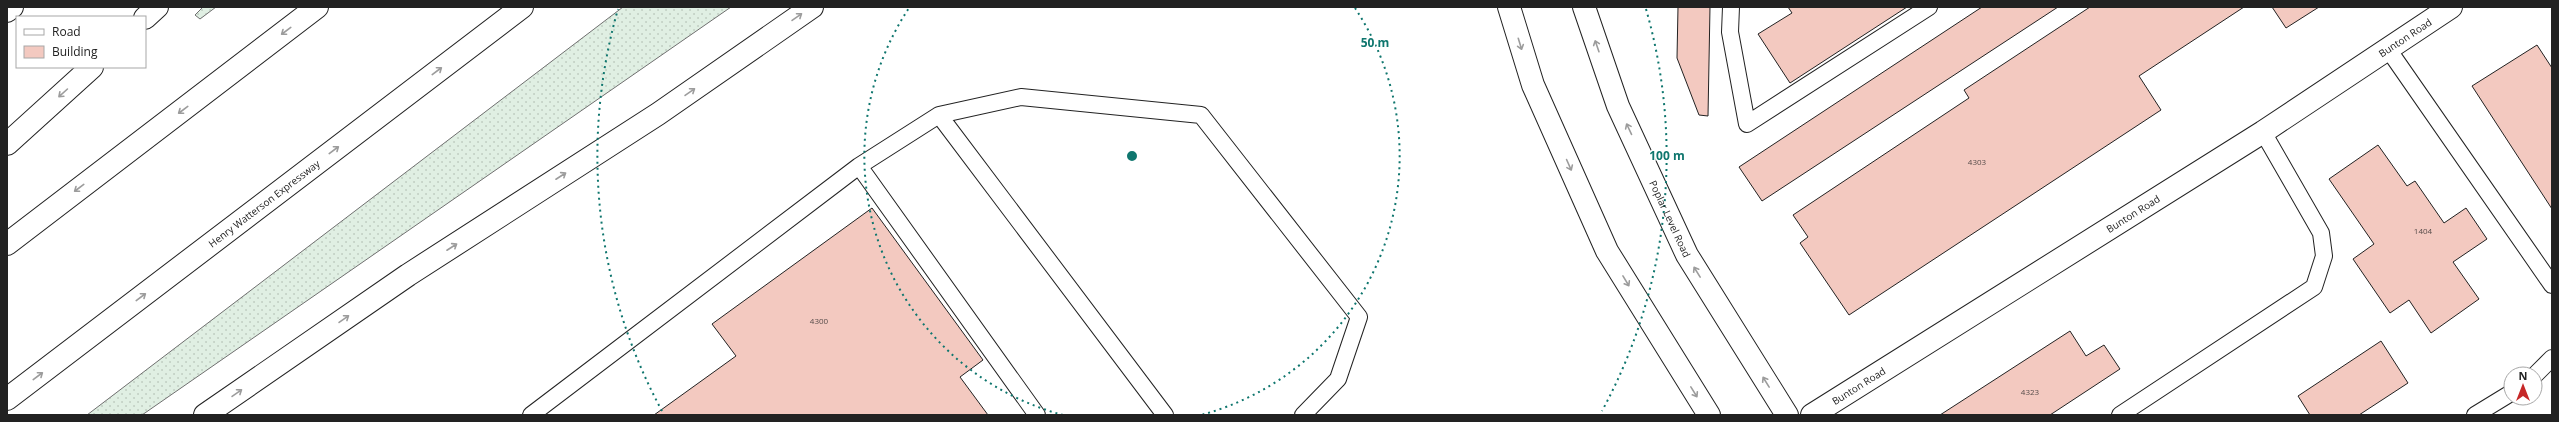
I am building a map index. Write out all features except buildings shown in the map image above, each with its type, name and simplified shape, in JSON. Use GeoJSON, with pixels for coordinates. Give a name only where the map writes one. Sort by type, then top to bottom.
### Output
{"type":"FeatureCollection","features":[{"type":"Feature","properties":{"kind":"main road"},"geometry":{"type":"LineString","coordinates":[[7,11],[12,7]]}},
{"type":"Feature","properties":{"kind":"main road"},"geometry":{"type":"LineString","coordinates":[[146,17],[156,7]]}},
{"type":"Feature","properties":{"kind":"main road"},"geometry":{"type":"LineString","coordinates":[[7,244],[317,7]]}},
{"type":"Feature","properties":{"kind":"main road","name":"Henry Watterson Expressway"},"geometry":{"type":"LineString","coordinates":[[7,399],[522,7]]}},
{"type":"Feature","properties":{"kind":"main road"},"geometry":{"type":"LineString","coordinates":[[205,415],[408,275],[658,114],[812,7]]}},
{"type":"Feature","properties":{"kind":"main road"},"geometry":{"type":"LineString","coordinates":[[1509,7],[1533,85],[1607,250],[1709,415]]}},
{"type":"Feature","properties":{"kind":"main road","name":"Poplar Level Road"},"geometry":{"type":"LineString","coordinates":[[1584,7],[1618,106],[1687,255],[1787,415]]}},
{"type":"Feature","properties":{"kind":"main road","name":"Bunton Road"},"geometry":{"type":"LineString","coordinates":[[1812,415],[2263,132],[2451,7]]}},
{"type":"Feature","properties":{"kind":"main road"},"geometry":{"type":"LineString","coordinates":[[7,144],[91,68]]}},
{"type":"Feature","properties":{"kind":"lane"},"geometry":{"type":"LineString","coordinates":[[1731,7],[1730,32],[1747,124],[1929,7]]}},
{"type":"Feature","properties":{"kind":"lane"},"geometry":{"type":"LineString","coordinates":[[2388,49],[2552,285]]}},
{"type":"Feature","properties":{"kind":"lane"},"geometry":{"type":"LineString","coordinates":[[531,415],[859,166],[939,115],[1021,97],[1201,115],[1359,317],[1338,379],[1303,415]]}},
{"type":"Feature","properties":{"kind":"lane"},"geometry":{"type":"LineString","coordinates":[[939,115],[1165,415]]}},
{"type":"Feature","properties":{"kind":"lane"},"geometry":{"type":"LineString","coordinates":[[2120,415],[2314,287],[2324,256],[2321,233],[2263,132]]}},
{"type":"Feature","properties":{"kind":"lane"},"geometry":{"type":"LineString","coordinates":[[859,166],[1037,415]]}},
{"type":"Feature","properties":{"kind":"lane"},"geometry":{"type":"LineString","coordinates":[[2543,367],[2552,358]]}},
{"type":"Feature","properties":{"kind":"lane"},"geometry":{"type":"LineString","coordinates":[[2475,415],[2503,397]]}},
{"type":"Feature","properties":{"kind":"green space"},"geometry":{"type":"Polygon","coordinates":[[[203,7],[216,7],[200,19],[195,15],[203,7]]]}},
{"type":"Feature","properties":{"kind":"green space"},"geometry":{"type":"Polygon","coordinates":[[[623,7],[731,7],[142,415],[87,415],[623,7]]]}}]}
